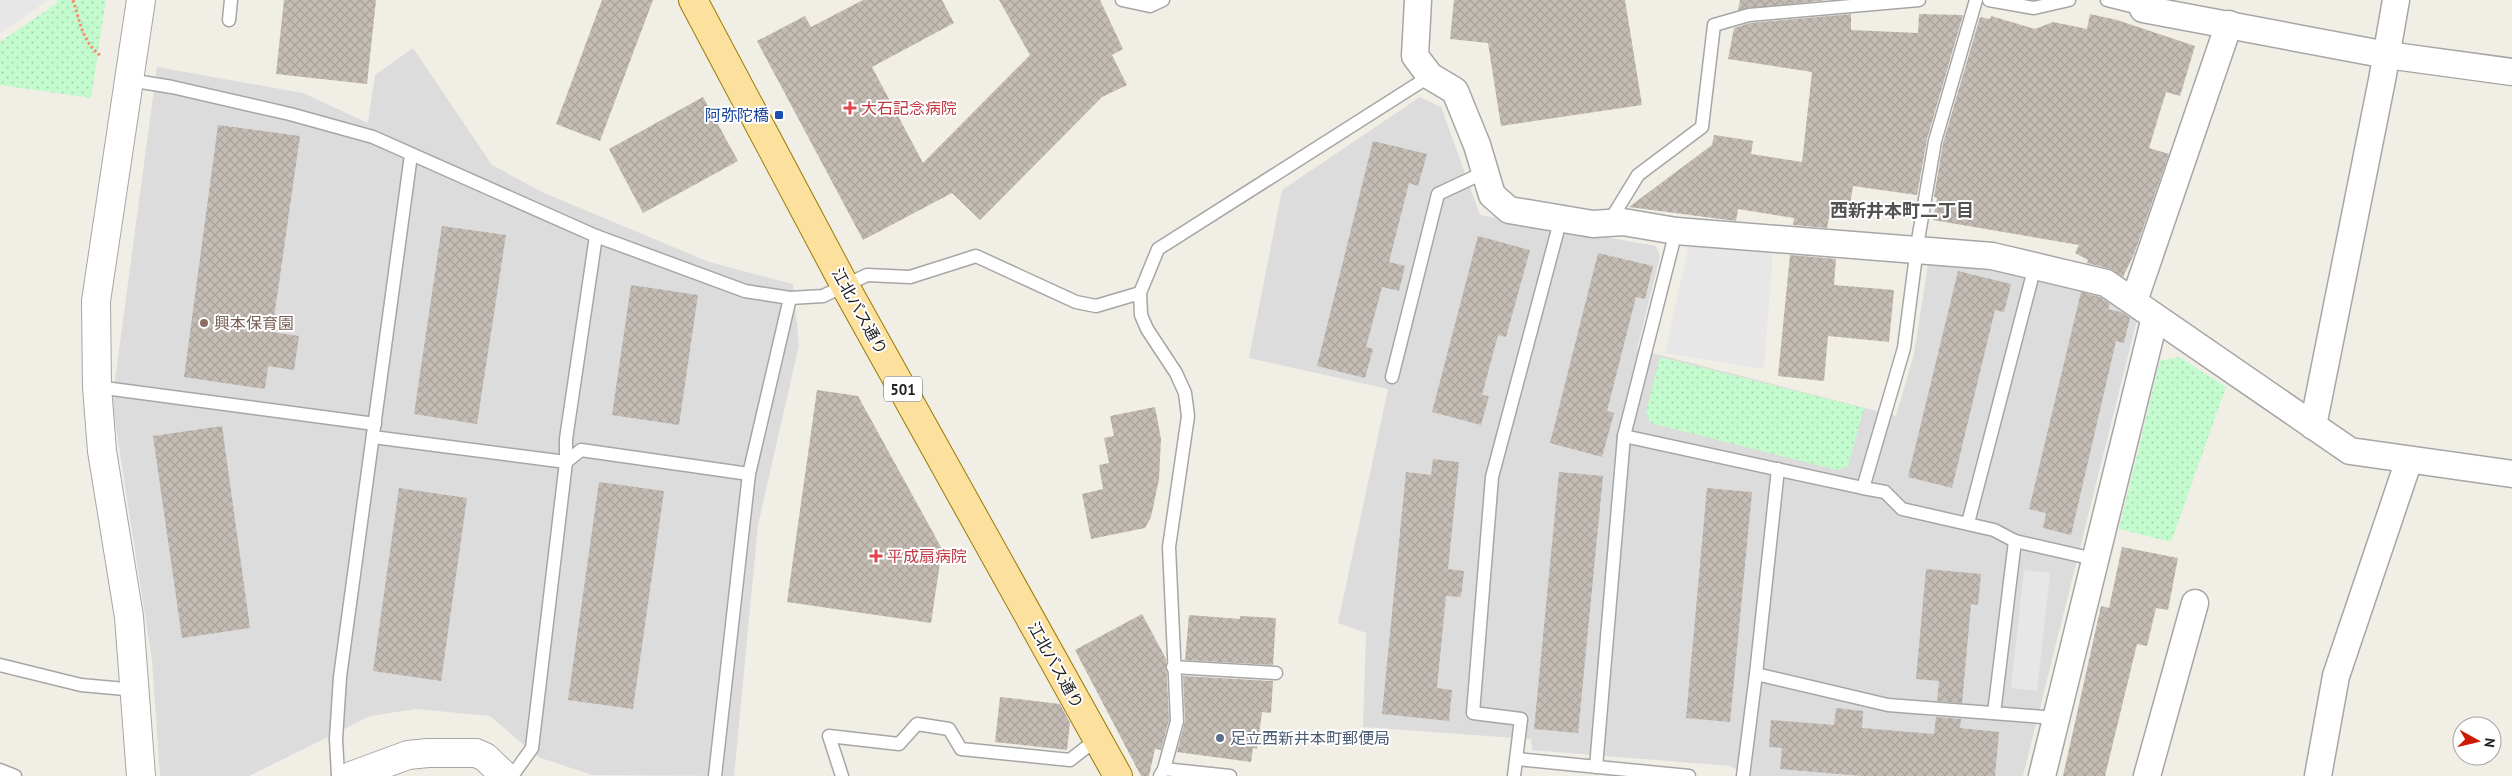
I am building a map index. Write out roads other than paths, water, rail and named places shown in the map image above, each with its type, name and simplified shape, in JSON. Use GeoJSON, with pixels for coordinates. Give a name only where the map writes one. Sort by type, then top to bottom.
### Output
{"type":"FeatureCollection","features":[{"type":"Feature","properties":{"kind":"main road","name":"江北バス通り"},"geometry":{"type":"LineString","coordinates":[[693,0],[845,286],[1118,776]]}},
{"type":"Feature","properties":{"kind":"street"},"geometry":{"type":"LineString","coordinates":[[141,0],[96,301],[97,387],[102,451],[128,617],[136,690],[141,776]]}},
{"type":"Feature","properties":{"kind":"street"},"geometry":{"type":"LineString","coordinates":[[1418,0],[1414,56],[1430,76],[1455,91],[1492,196],[1509,210],[1608,224],[1624,222],[1676,231],[1916,252],[1992,256],[2106,283],[2350,451],[2512,474]]}},
{"type":"Feature","properties":{"kind":"street"},"geometry":{"type":"LineString","coordinates":[[2313,426],[2387,55],[2396,0]]}},
{"type":"Feature","properties":{"kind":"street"},"geometry":{"type":"LineString","coordinates":[[2143,5],[2387,55],[2512,72]]}},
{"type":"Feature","properties":{"kind":"street"},"geometry":{"type":"LineString","coordinates":[[2134,302],[2229,24]]}},
{"type":"Feature","properties":{"kind":"street"},"geometry":{"type":"LineString","coordinates":[[2042,776],[2155,316]]}},
{"type":"Feature","properties":{"kind":"street"},"geometry":{"type":"LineString","coordinates":[[2318,776],[2336,676],[2408,460]]}},
{"type":"Feature","properties":{"kind":"street"},"geometry":{"type":"LineString","coordinates":[[2147,776],[2195,603]]}},
{"type":"Feature","properties":{"kind":"street"},"geometry":{"type":"LineString","coordinates":[[351,776],[408,755],[428,753],[476,753],[485,757],[505,776]]}},
{"type":"Feature","properties":{"kind":"lane"},"geometry":{"type":"LineString","coordinates":[[229,20],[231,0]]}},
{"type":"Feature","properties":{"kind":"lane"},"geometry":{"type":"LineString","coordinates":[[1122,0],[1150,6],[1163,0]]}},
{"type":"Feature","properties":{"kind":"lane"},"geometry":{"type":"LineString","coordinates":[[1608,224],[1638,175],[1702,128],[1714,25],[1749,15],[1918,0]]}},
{"type":"Feature","properties":{"kind":"lane"},"geometry":{"type":"LineString","coordinates":[[1863,488],[1904,348],[1916,252],[1935,140],[1976,0]]}},
{"type":"Feature","properties":{"kind":"lane"},"geometry":{"type":"LineString","coordinates":[[1989,0],[2034,8],[2068,0]]}},
{"type":"Feature","properties":{"kind":"lane"},"geometry":{"type":"LineString","coordinates":[[2107,0],[2143,5]]}},
{"type":"Feature","properties":{"kind":"lane"},"geometry":{"type":"LineString","coordinates":[[1230,776],[1162,773],[1177,721],[1173,667],[1169,547],[1188,416],[1185,393],[1176,373],[1147,329],[1141,315],[1140,293],[1158,249],[1430,76]]}},
{"type":"Feature","properties":{"kind":"lane"},"geometry":{"type":"LineString","coordinates":[[129,80],[172,87],[290,114],[373,137],[596,236],[745,291],[790,298],[823,296],[867,275],[910,277],[976,256],[1076,302],[1096,306],[1140,293]]}},
{"type":"Feature","properties":{"kind":"lane"},"geometry":{"type":"LineString","coordinates":[[338,776],[336,739],[340,677],[411,154]]}},
{"type":"Feature","properties":{"kind":"lane"},"geometry":{"type":"LineString","coordinates":[[1392,376],[1438,194],[1485,172]]}},
{"type":"Feature","properties":{"kind":"lane"},"geometry":{"type":"LineString","coordinates":[[1514,776],[1521,719],[1473,713],[1491,487],[1561,218]]}},
{"type":"Feature","properties":{"kind":"lane"},"geometry":{"type":"LineString","coordinates":[[1596,767],[1624,436],[1676,231]]}},
{"type":"Feature","properties":{"kind":"lane"},"geometry":{"type":"LineString","coordinates":[[512,776],[532,748],[566,462],[566,438],[596,236]]}},
{"type":"Feature","properties":{"kind":"lane"},"geometry":{"type":"LineString","coordinates":[[1968,523],[2035,266]]}},
{"type":"Feature","properties":{"kind":"lane"},"geometry":{"type":"LineString","coordinates":[[716,776],[749,474],[790,298]]}},
{"type":"Feature","properties":{"kind":"lane"},"geometry":{"type":"LineString","coordinates":[[97,387],[375,424]]}},
{"type":"Feature","properties":{"kind":"lane"},"geometry":{"type":"LineString","coordinates":[[1624,436],[1885,492],[1902,509],[1968,523],[1994,530],[2015,541],[2094,559]]}},
{"type":"Feature","properties":{"kind":"lane"},"geometry":{"type":"LineString","coordinates":[[373,437],[566,462],[581,450],[749,474]]}},
{"type":"Feature","properties":{"kind":"lane"},"geometry":{"type":"LineString","coordinates":[[1743,776],[1778,469]]}},
{"type":"Feature","properties":{"kind":"lane"},"geometry":{"type":"LineString","coordinates":[[1994,713],[2015,541]]}},
{"type":"Feature","properties":{"kind":"lane"},"geometry":{"type":"LineString","coordinates":[[0,665],[81,685],[136,690]]}},
{"type":"Feature","properties":{"kind":"lane"},"geometry":{"type":"LineString","coordinates":[[1173,667],[1276,673]]}},
{"type":"Feature","properties":{"kind":"lane"},"geometry":{"type":"LineString","coordinates":[[1756,674],[1888,705],[2056,718]]}},
{"type":"Feature","properties":{"kind":"lane"},"geometry":{"type":"LineString","coordinates":[[842,776],[829,736],[899,744],[917,724],[950,729],[961,750],[1070,760],[1097,739]]}},
{"type":"Feature","properties":{"kind":"lane"},"geometry":{"type":"LineString","coordinates":[[1517,759],[1683,775]]}},
{"type":"Feature","properties":{"kind":"lane"},"geometry":{"type":"LineString","coordinates":[[0,770],[15,776]]}},
{"type":"Feature","properties":{"kind":"place","name":"大石記念病院"},"geometry":{"type":"Point","coordinates":[850,108]}},
{"type":"Feature","properties":{"kind":"place","name":"阿弥陀橋"},"geometry":{"type":"Point","coordinates":[779,115]}},
{"type":"Feature","properties":{"kind":"place","name":"興本保育園"},"geometry":{"type":"Point","coordinates":[204,323]}},
{"type":"Feature","properties":{"kind":"place","name":"平成扇病院"},"geometry":{"type":"Point","coordinates":[876,556]}},
{"type":"Feature","properties":{"kind":"place","name":"足立西新井本町郵便局"},"geometry":{"type":"Point","coordinates":[1220,738]}},
{"type":"Feature","properties":{"kind":"district","name":"西新井本町二丁目"},"geometry":{"type":"Point","coordinates":[1902,210]}}]}
